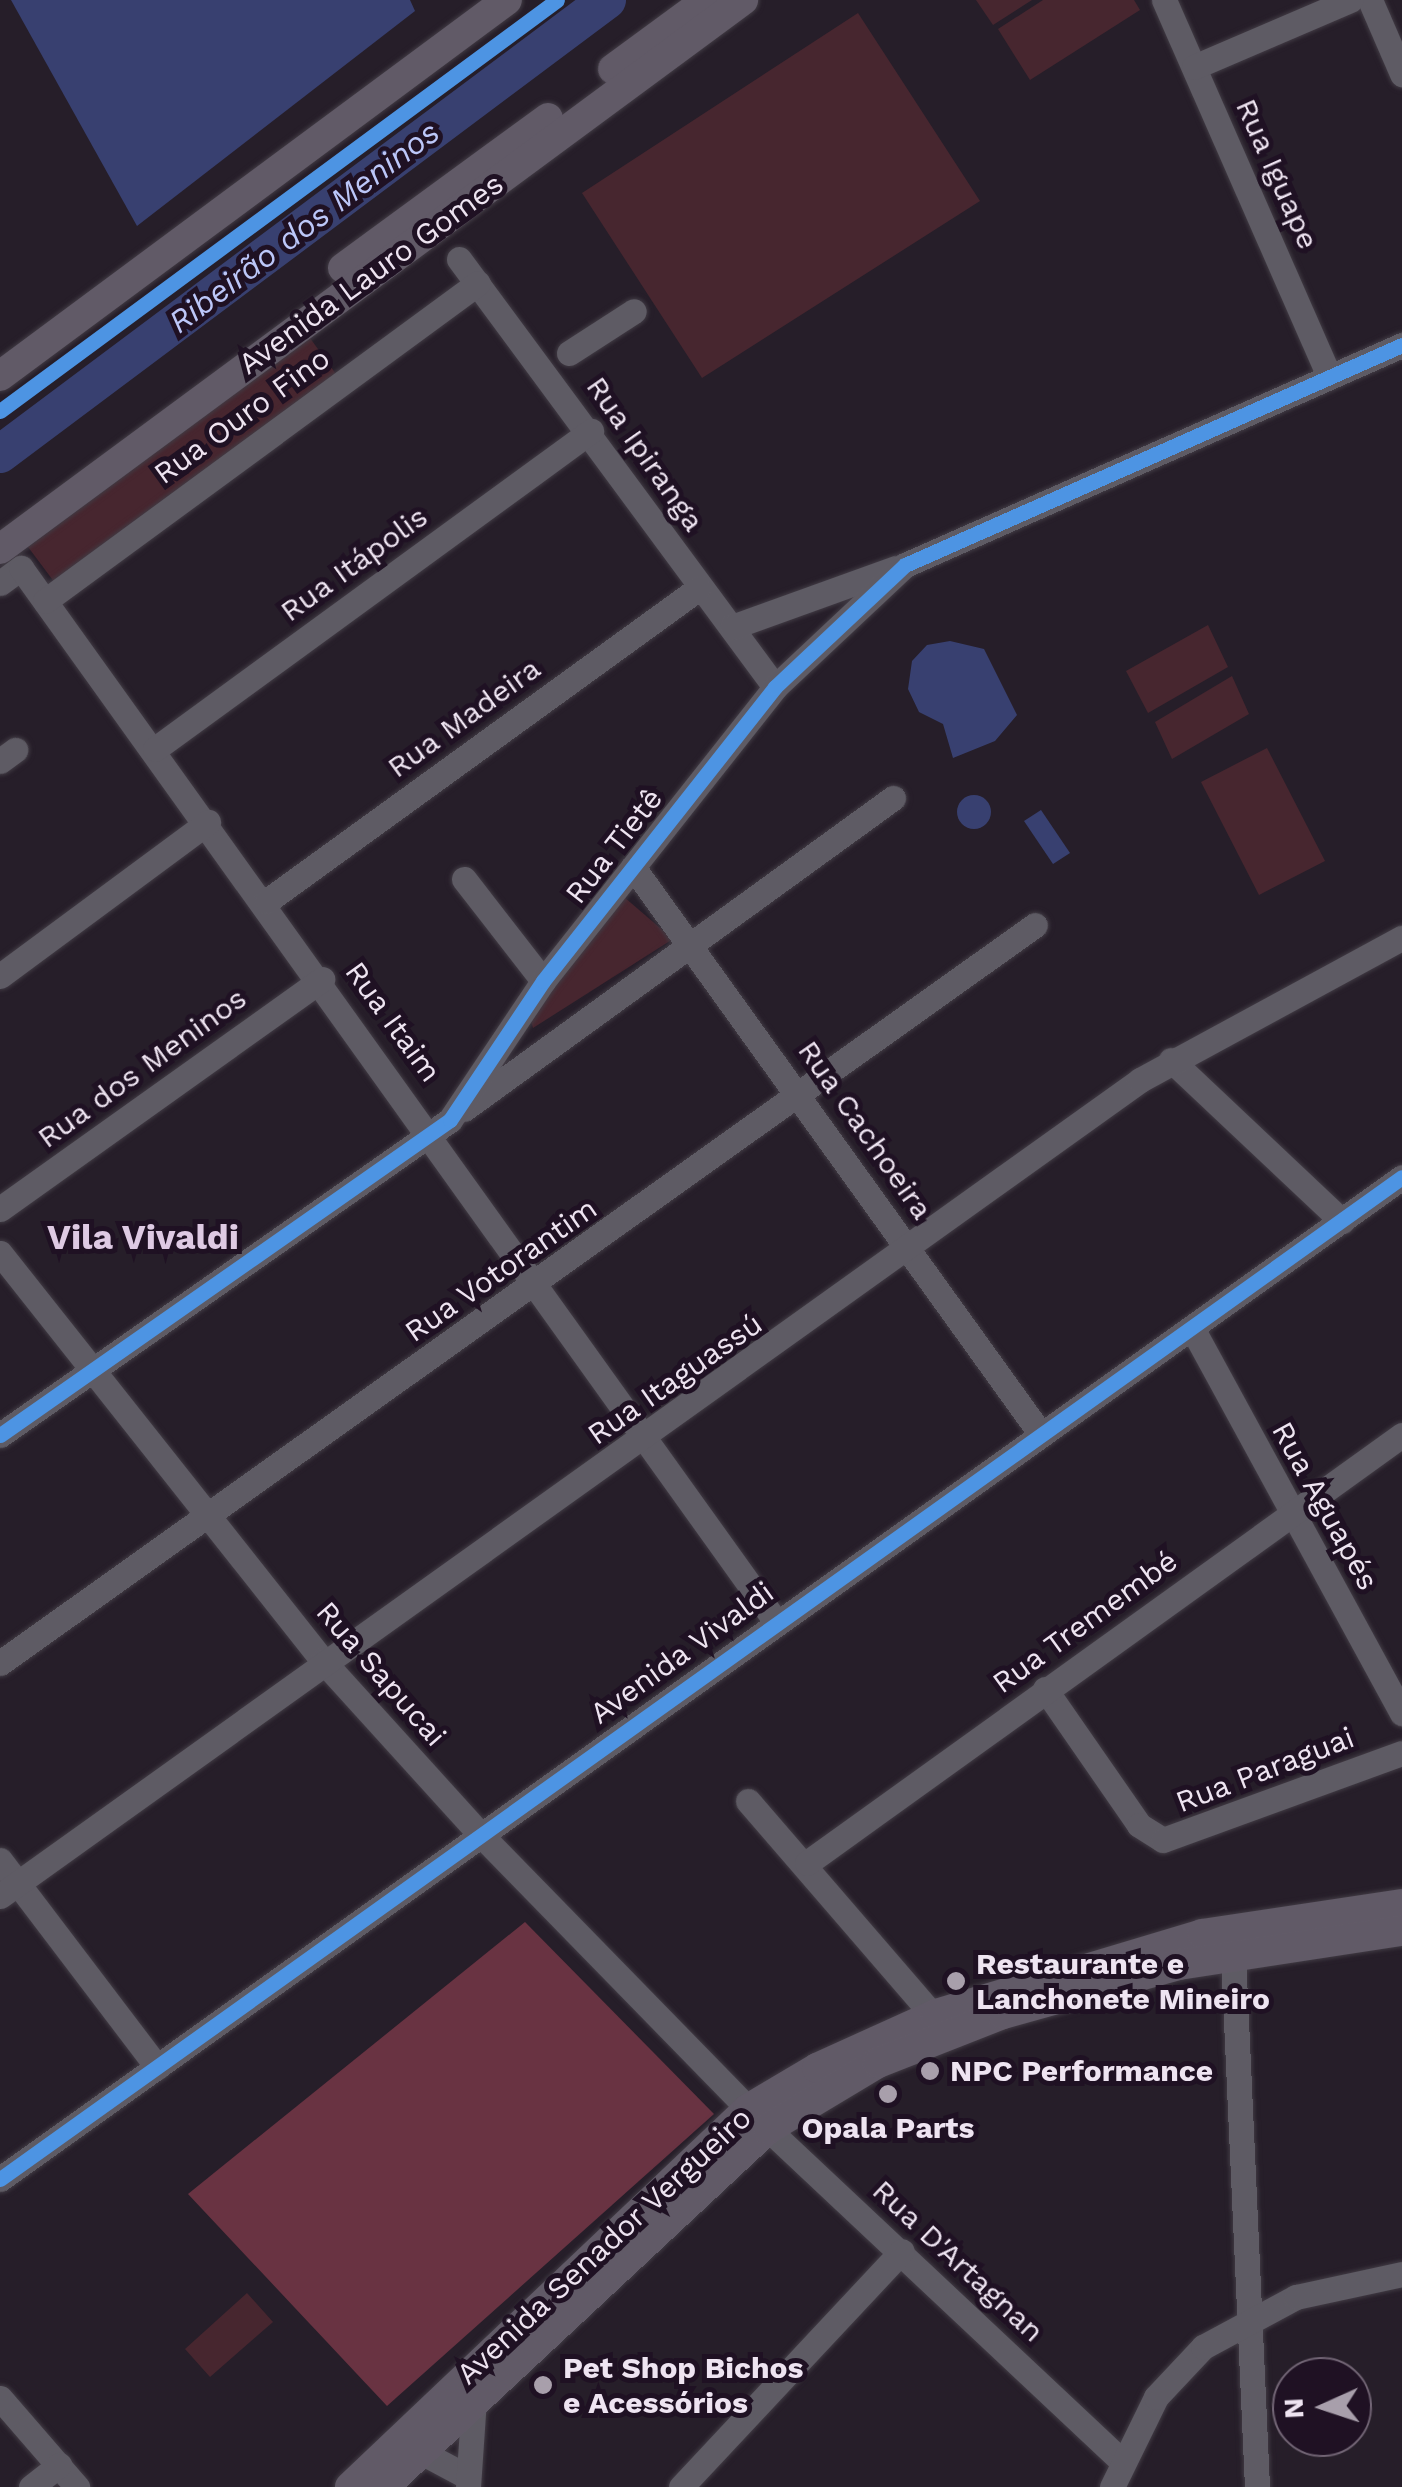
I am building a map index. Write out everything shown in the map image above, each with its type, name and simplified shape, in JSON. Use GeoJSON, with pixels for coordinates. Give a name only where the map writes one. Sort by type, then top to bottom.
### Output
{"type":"FeatureCollection","features":[{"type":"Feature","properties":{"kind":"main road"},"geometry":{"type":"LineString","coordinates":[[0,376],[507,0]]}},
{"type":"Feature","properties":{"kind":"main road","name":"Avenida Lauro Gomes"},"geometry":{"type":"LineString","coordinates":[[0,523],[707,0]]}},
{"type":"Feature","properties":{"kind":"main road","name":"Avenida Lauro Gomes"},"geometry":{"type":"LineString","coordinates":[[11,558],[742,0]]}},
{"type":"Feature","properties":{"kind":"main road","name":"Avenida Senador Vergueiro"},"geometry":{"type":"LineString","coordinates":[[350,2487],[758,2118],[942,2024],[1239,1941],[1402,1904]]}},
{"type":"Feature","properties":{"kind":"main road","name":"Avenida Senador Vergueiro"},"geometry":{"type":"LineString","coordinates":[[1239,1941],[1402,1930]]}},
{"type":"Feature","properties":{"kind":"main road","name":"Avenida Senador Vergueiro"},"geometry":{"type":"LineString","coordinates":[[384,2487],[758,2118]]}},
{"type":"Feature","properties":{"kind":"street","name":"Rua Iguape"},"geometry":{"type":"LineString","coordinates":[[1164,0],[1329,375]]}},
{"type":"Feature","properties":{"kind":"street"},"geometry":{"type":"LineString","coordinates":[[1194,68],[1350,0]]}},
{"type":"Feature","properties":{"kind":"street"},"geometry":{"type":"LineString","coordinates":[[1370,0],[1402,74]]}},
{"type":"Feature","properties":{"kind":"street","name":"Rua Ipiranga"},"geometry":{"type":"LineString","coordinates":[[460,259],[592,431],[699,588],[775,687]]}},
{"type":"Feature","properties":{"kind":"street","name":"Rua Ouro Fino"},"geometry":{"type":"LineString","coordinates":[[45,601],[478,283]]}},
{"type":"Feature","properties":{"kind":"street"},"geometry":{"type":"LineString","coordinates":[[568,354],[634,311]]}},
{"type":"Feature","properties":{"kind":"street","name":"Rua Tietê"},"geometry":{"type":"LineString","coordinates":[[0,1434],[441,1126],[542,980],[775,687],[905,565],[1402,344]]}},
{"type":"Feature","properties":{"kind":"street","name":"Rua Itápolis"},"geometry":{"type":"LineString","coordinates":[[155,749],[592,431]]}},
{"type":"Feature","properties":{"kind":"street"},"geometry":{"type":"LineString","coordinates":[[0,583],[11,558]]}},
{"type":"Feature","properties":{"kind":"street","name":"Rua Itaim"},"geometry":{"type":"LineString","coordinates":[[11,558],[267,900],[322,980],[441,1126],[538,1285],[774,1619]]}},
{"type":"Feature","properties":{"kind":"street"},"geometry":{"type":"LineString","coordinates":[[732,627],[905,565]]}},
{"type":"Feature","properties":{"kind":"street","name":"Rua Madeira"},"geometry":{"type":"LineString","coordinates":[[267,900],[699,588]]}},
{"type":"Feature","properties":{"kind":"street"},"geometry":{"type":"LineString","coordinates":[[441,1126],[690,941],[893,798]]}},
{"type":"Feature","properties":{"kind":"street"},"geometry":{"type":"LineString","coordinates":[[0,976],[208,822]]}},
{"type":"Feature","properties":{"kind":"street","name":"Rua Cachoeira"},"geometry":{"type":"LineString","coordinates":[[634,867],[802,1095],[1040,1433]]}},
{"type":"Feature","properties":{"kind":"street"},"geometry":{"type":"LineString","coordinates":[[464,879],[542,980]]}},
{"type":"Feature","properties":{"kind":"street","name":"Rua Votorantim"},"geometry":{"type":"LineString","coordinates":[[0,1663],[538,1285],[1035,925]]}},
{"type":"Feature","properties":{"kind":"street","name":"Rua Itaguassú"},"geometry":{"type":"LineString","coordinates":[[9,1890],[324,1661],[649,1440],[1171,1060],[1402,938]]}},
{"type":"Feature","properties":{"kind":"street","name":"Rua dos Meninos"},"geometry":{"type":"LineString","coordinates":[[0,1209],[322,980]]}},
{"type":"Feature","properties":{"kind":"street"},"geometry":{"type":"LineString","coordinates":[[515,1018],[523,1035],[547,1046]]}},
{"type":"Feature","properties":{"kind":"street"},"geometry":{"type":"LineString","coordinates":[[1171,1060],[1342,1221]]}},
{"type":"Feature","properties":{"kind":"street","name":"Avenida Vivaldi"},"geometry":{"type":"LineString","coordinates":[[0,2179],[481,1835],[774,1619],[1402,1178]]}},
{"type":"Feature","properties":{"kind":"street","name":"Rua Sapucai"},"geometry":{"type":"LineString","coordinates":[[0,1252],[87,1370],[324,1661],[481,1835],[758,2118]]}},
{"type":"Feature","properties":{"kind":"street","name":"Rua Aguapés"},"geometry":{"type":"LineString","coordinates":[[1192,1328],[1402,1714]]}},
{"type":"Feature","properties":{"kind":"street","name":"Rua Tremembé"},"geometry":{"type":"LineString","coordinates":[[807,1863],[1402,1435]]}},
{"type":"Feature","properties":{"kind":"street","name":"Rua Paraguai"},"geometry":{"type":"LineString","coordinates":[[1045,1689],[1139,1825],[1163,1840],[1402,1754]]}},
{"type":"Feature","properties":{"kind":"street"},"geometry":{"type":"LineString","coordinates":[[748,1801],[807,1863],[942,2024]]}},
{"type":"Feature","properties":{"kind":"street"},"geometry":{"type":"LineString","coordinates":[[0,1860],[9,1890],[157,2067]]}},
{"type":"Feature","properties":{"kind":"street"},"geometry":{"type":"LineString","coordinates":[[1239,1941],[1248,2319],[1257,2487]]}},
{"type":"Feature","properties":{"kind":"street","name":"Rua D'Artagnan"},"geometry":{"type":"LineString","coordinates":[[758,2118],[1122,2462]]}},
{"type":"Feature","properties":{"kind":"street"},"geometry":{"type":"LineString","coordinates":[[682,2487],[902,2251]]}},
{"type":"Feature","properties":{"kind":"street"},"geometry":{"type":"LineString","coordinates":[[1112,2487],[1168,2380],[1248,2319],[1333,2286],[1402,2274]]}},
{"type":"Feature","properties":{"kind":"street"},"geometry":{"type":"LineString","coordinates":[[0,2398],[77,2487]]}},
{"type":"Feature","properties":{"kind":"street"},"geometry":{"type":"LineString","coordinates":[[421,2452],[468,2482],[474,2400]]}},
{"type":"Feature","properties":{"kind":"street"},"geometry":{"type":"LineString","coordinates":[[31,2487],[59,2465]]}},
{"type":"Feature","properties":{"kind":"shaded area"},"geometry":{"type":"Polygon","coordinates":[[[976,0],[1032,0],[993,25],[976,0]]]}},
{"type":"Feature","properties":{"kind":"shaded area"},"geometry":{"type":"Polygon","coordinates":[[[1043,0],[1134,0],[1140,10],[1030,80],[998,29],[1043,0]]]}},
{"type":"Feature","properties":{"kind":"shaded area"},"geometry":{"type":"Polygon","coordinates":[[[858,13],[980,201],[702,378],[582,193],[858,13]]]}},
{"type":"Feature","properties":{"kind":"shaded area"},"geometry":{"type":"Polygon","coordinates":[[[310,338],[336,374],[55,583],[28,547],[310,338]]]}},
{"type":"Feature","properties":{"kind":"shaded area"},"geometry":{"type":"Polygon","coordinates":[[[1208,625],[1228,667],[1148,713],[1126,671],[1208,625]]]}},
{"type":"Feature","properties":{"kind":"shaded area"},"geometry":{"type":"Polygon","coordinates":[[[1232,676],[1249,714],[1172,759],[1155,722],[1232,676]]]}},
{"type":"Feature","properties":{"kind":"shaded area"},"geometry":{"type":"Polygon","coordinates":[[[1267,748],[1325,861],[1259,895],[1201,782],[1267,748]]]}},
{"type":"Feature","properties":{"kind":"shaded area"},"geometry":{"type":"Polygon","coordinates":[[[624,897],[673,939],[533,1028],[530,1018],[624,897]]]}},
{"type":"Feature","properties":{"kind":"shaded area"},"geometry":{"type":"Polygon","coordinates":[[[525,1922],[714,2114],[387,2406],[188,2194],[525,1922]]]}},
{"type":"Feature","properties":{"kind":"shaded area"},"geometry":{"type":"Polygon","coordinates":[[[247,2293],[273,2322],[210,2377],[185,2349],[247,2293]]]}},
{"type":"Feature","properties":{"kind":"water"},"geometry":{"type":"Polygon","coordinates":[[[11,0],[410,0],[415,11],[137,226],[11,0]]]}},
{"type":"Feature","properties":{"kind":"water"},"geometry":{"type":"Polygon","coordinates":[[[950,641],[984,649],[1017,715],[995,741],[953,758],[943,724],[919,712],[908,689],[912,661],[927,645],[950,641]]]}},
{"type":"Feature","properties":{"kind":"water"},"geometry":{"type":"Polygon","coordinates":[[[974,795],[986,800],[991,812],[986,824],[974,829],[962,824],[957,812],[962,800],[974,795]]]}},
{"type":"Feature","properties":{"kind":"water"},"geometry":{"type":"Polygon","coordinates":[[[1041,810],[1070,853],[1053,864],[1024,821],[1041,810]]]}},
{"type":"Feature","properties":{"kind":"waterway","name":"Ribeirão dos Meninos"},"geometry":{"type":"LineString","coordinates":[[0,454],[607,0]]}},
{"type":"Feature","properties":{"kind":"cycle path"},"geometry":{"type":"LineString","coordinates":[[0,411],[557,0]]}},
{"type":"Feature","properties":{"kind":"cycle path"},"geometry":{"type":"LineString","coordinates":[[0,1435],[450,1120],[543,981],[775,687],[905,565],[1402,345]]}},
{"type":"Feature","properties":{"kind":"cycle path"},"geometry":{"type":"LineString","coordinates":[[0,2179],[1402,1177]]}},
{"type":"Feature","properties":{"kind":"place","name":"Restaurante e Lanchonete Mineiro"},"geometry":{"type":"Point","coordinates":[956,1981]}},
{"type":"Feature","properties":{"kind":"place","name":"NPC Performance"},"geometry":{"type":"Point","coordinates":[930,2071]}},
{"type":"Feature","properties":{"kind":"place","name":"Opala Parts"},"geometry":{"type":"Point","coordinates":[888,2094]}},
{"type":"Feature","properties":{"kind":"place","name":"Pet Shop Bichos e Acessórios"},"geometry":{"type":"Point","coordinates":[543,2385]}},
{"type":"Feature","properties":{"kind":"district","name":"Vila Vivaldi"},"geometry":{"type":"Point","coordinates":[143,1237]}}]}
